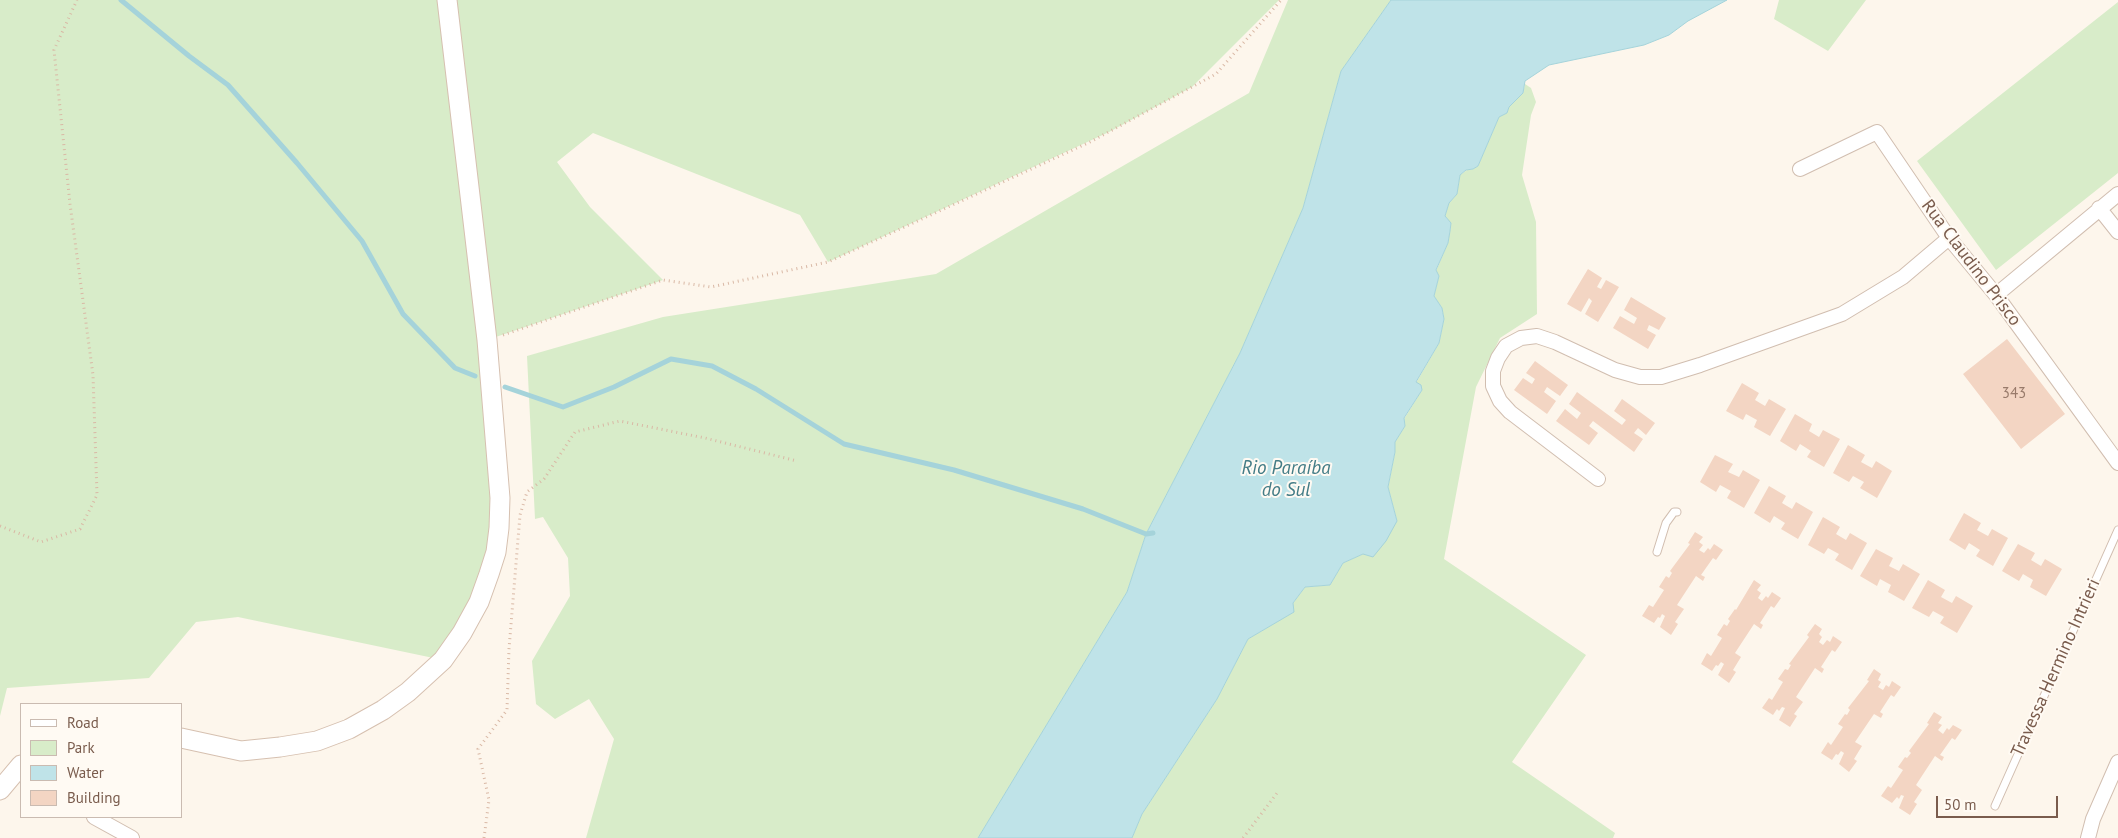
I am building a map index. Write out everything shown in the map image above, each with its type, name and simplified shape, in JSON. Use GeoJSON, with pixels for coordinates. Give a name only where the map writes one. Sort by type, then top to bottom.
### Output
{"type":"FeatureCollection","features":[{"type":"Feature","properties":{"kind":"main road"},"geometry":{"type":"LineString","coordinates":[[182,738],[241,750],[280,747],[317,741],[349,729],[383,710],[408,692],[443,660],[462,633],[479,602],[496,552],[500,498],[487,340],[447,0]]}},
{"type":"Feature","properties":{"kind":"main road"},"geometry":{"type":"LineString","coordinates":[[0,790],[19,771]]}},
{"type":"Feature","properties":{"kind":"street","name":"Rua Claudino Prisco"},"geometry":{"type":"LineString","coordinates":[[1800,169],[1877,132],[1948,238],[1996,295],[2118,462]]}},
{"type":"Feature","properties":{"kind":"street"},"geometry":{"type":"LineString","coordinates":[[1996,295],[2118,194]]}},
{"type":"Feature","properties":{"kind":"street"},"geometry":{"type":"LineString","coordinates":[[2099,208],[2118,232]]}},
{"type":"Feature","properties":{"kind":"street"},"geometry":{"type":"LineString","coordinates":[[1598,479],[1510,412],[1500,401],[1493,386],[1493,371],[1498,358],[1506,346],[1521,338],[1537,336],[1555,342],[1615,370],[1640,377],[1661,377],[1842,314],[1903,277],[1948,238]]}},
{"type":"Feature","properties":{"kind":"street"},"geometry":{"type":"LineString","coordinates":[[2088,838],[2093,819],[2118,762]]}},
{"type":"Feature","properties":{"kind":"street"},"geometry":{"type":"LineString","coordinates":[[96,818],[132,838]]}},
{"type":"Feature","properties":{"kind":"lane"},"geometry":{"type":"LineString","coordinates":[[1656,552],[1666,523],[1674,512],[1677,512]]}},
{"type":"Feature","properties":{"kind":"lane","name":"Travessa Hermino Intrieri"},"geometry":{"type":"LineString","coordinates":[[1995,806],[2118,530]]}},
{"type":"Feature","properties":{"kind":"path"},"geometry":{"type":"LineString","coordinates":[[0,526],[42,542],[80,529],[97,495],[93,376],[70,204],[54,50],[77,0]]}},
{"type":"Feature","properties":{"kind":"path"},"geometry":{"type":"LineString","coordinates":[[487,340],[662,280],[711,287],[828,262],[1090,142],[1216,74],[1281,0]]}},
{"type":"Feature","properties":{"kind":"path"},"geometry":{"type":"LineString","coordinates":[[484,838],[489,800],[478,748],[507,710],[509,649],[518,563],[520,515],[527,492],[544,479],[575,432],[620,421],[705,438],[797,461]]}},
{"type":"Feature","properties":{"kind":"path"},"geometry":{"type":"LineString","coordinates":[[1242,838],[1277,793]]}},
{"type":"Feature","properties":{"kind":"green space"},"geometry":{"type":"Polygon","coordinates":[[[0,0],[1279,0],[1192,87],[1109,132],[828,262],[800,215],[593,133],[557,162],[590,207],[663,280],[487,340],[496,552],[443,660],[238,617],[196,622],[149,678],[7,688],[0,716],[0,0]]]}},
{"type":"Feature","properties":{"kind":"green space"},"geometry":{"type":"Polygon","coordinates":[[[1288,0],[1391,0],[1341,71],[1303,208],[1240,353],[1146,534],[1127,592],[978,838],[586,838],[614,739],[589,699],[555,719],[536,704],[532,661],[570,596],[568,558],[543,517],[535,519],[527,356],[663,317],[936,274],[1249,93],[1288,0]]]}},
{"type":"Feature","properties":{"kind":"green space"},"geometry":{"type":"Polygon","coordinates":[[[1779,0],[1866,0],[1828,51],[1774,19],[1779,0]]]}},
{"type":"Feature","properties":{"kind":"green space"},"geometry":{"type":"Polygon","coordinates":[[[2118,2],[2118,173],[1996,270],[1917,161],[2118,2]]]}},
{"type":"Feature","properties":{"kind":"green space"},"geometry":{"type":"Polygon","coordinates":[[[1525,84],[1531,88],[1536,102],[1531,115],[1522,175],[1536,222],[1537,314],[1500,338],[1476,387],[1444,559],[1586,655],[1512,762],[1615,833],[1613,838],[1132,838],[1142,814],[1217,699],[1248,639],[1293,612],[1293,603],[1305,587],[1330,585],[1343,563],[1363,554],[1397,521],[1388,487],[1395,452],[1395,442],[1405,426],[1404,419],[1422,390],[1416,383],[1439,343],[1444,319],[1442,308],[1434,296],[1439,276],[1436,271],[1448,243],[1451,224],[1445,216],[1449,203],[1457,194],[1460,175],[1478,166],[1499,117],[1507,113],[1509,107],[1523,93],[1525,84]]]}},
{"type":"Feature","properties":{"kind":"water","name":"Rio Paraíba do Sul"},"geometry":{"type":"Polygon","coordinates":[[[1391,0],[1727,0],[1688,21],[1669,35],[1644,45],[1549,65],[1525,81],[1523,93],[1509,107],[1507,113],[1499,117],[1478,166],[1466,170],[1460,175],[1457,194],[1449,203],[1445,216],[1451,223],[1450,231],[1448,243],[1436,270],[1439,276],[1434,296],[1442,308],[1444,319],[1439,343],[1416,382],[1421,385],[1422,390],[1404,418],[1405,426],[1395,442],[1395,452],[1388,487],[1397,521],[1386,541],[1373,557],[1363,554],[1343,563],[1330,585],[1305,587],[1293,603],[1294,612],[1248,639],[1217,699],[1142,814],[1132,838],[978,838],[1127,592],[1146,534],[1240,353],[1303,208],[1341,71],[1391,0]]]}},
{"type":"Feature","properties":{"kind":"building"},"geometry":{"type":"Polygon","coordinates":[[[1588,269],[1602,278],[1597,287],[1601,289],[1606,280],[1619,287],[1598,322],[1585,314],[1592,301],[1589,298],[1581,312],[1567,304],[1588,269]]]}},
{"type":"Feature","properties":{"kind":"building"},"geometry":{"type":"Polygon","coordinates":[[[1631,297],[1666,318],[1659,330],[1649,325],[1647,330],[1656,335],[1648,349],[1613,328],[1620,316],[1634,324],[1637,318],[1624,310],[1631,297]]]}},
{"type":"Feature","properties":{"kind":"building"},"geometry":{"type":"Polygon","coordinates":[[[2007,339],[2065,414],[2021,449],[1963,374],[2007,339]]]}},
{"type":"Feature","properties":{"kind":"building"},"geometry":{"type":"Polygon","coordinates":[[[1535,361],[1568,385],[1560,396],[1547,387],[1544,392],[1556,401],[1547,414],[1514,390],[1523,378],[1532,384],[1535,379],[1526,373],[1535,361]]]}},
{"type":"Feature","properties":{"kind":"building"},"geometry":{"type":"Polygon","coordinates":[[[1742,383],[1759,393],[1755,400],[1765,406],[1769,399],[1786,409],[1770,436],[1754,427],[1757,420],[1746,414],[1743,420],[1726,411],[1742,383]]]}},
{"type":"Feature","properties":{"kind":"building"},"geometry":{"type":"Polygon","coordinates":[[[1577,392],[1622,425],[1626,420],[1614,411],[1622,399],[1655,423],[1646,435],[1638,428],[1634,433],[1643,439],[1634,452],[1593,421],[1589,426],[1598,433],[1589,445],[1556,421],[1565,409],[1577,419],[1581,413],[1569,404],[1577,392]]]}},
{"type":"Feature","properties":{"kind":"building"},"geometry":{"type":"Polygon","coordinates":[[[1795,414],[1812,424],[1809,431],[1819,437],[1823,430],[1840,439],[1824,467],[1807,457],[1811,451],[1800,444],[1796,451],[1780,441],[1795,414]]]}},
{"type":"Feature","properties":{"kind":"building"},"geometry":{"type":"Polygon","coordinates":[[[1848,445],[1865,455],[1861,462],[1872,468],[1876,461],[1892,471],[1877,498],[1860,488],[1864,482],[1853,476],[1849,482],[1833,473],[1848,445]]]}},
{"type":"Feature","properties":{"kind":"building"},"geometry":{"type":"Polygon","coordinates":[[[1715,455],[1733,464],[1728,472],[1739,477],[1743,470],[1760,480],[1744,508],[1727,498],[1731,491],[1720,485],[1716,492],[1700,482],[1715,455]]]}},
{"type":"Feature","properties":{"kind":"building"},"geometry":{"type":"Polygon","coordinates":[[[1769,486],[1786,496],[1782,503],[1792,509],[1796,502],[1813,512],[1798,539],[1781,529],[1785,523],[1774,516],[1770,523],[1754,513],[1769,486]]]}},
{"type":"Feature","properties":{"kind":"building"},"geometry":{"type":"Polygon","coordinates":[[[1964,513],[1981,523],[1977,530],[1988,536],[1992,529],[2008,538],[1993,566],[1976,556],[1980,550],[1969,543],[1965,550],[1949,540],[1964,513]]]}},
{"type":"Feature","properties":{"kind":"building"},"geometry":{"type":"Polygon","coordinates":[[[1823,517],[1840,527],[1836,534],[1846,540],[1850,533],[1867,543],[1852,570],[1835,560],[1839,554],[1828,548],[1824,554],[1808,545],[1823,517]]]}},
{"type":"Feature","properties":{"kind":"building"},"geometry":{"type":"Polygon","coordinates":[[[1695,532],[1703,537],[1699,542],[1703,545],[1699,550],[1704,553],[1708,548],[1710,550],[1714,544],[1723,550],[1716,560],[1713,558],[1701,575],[1705,577],[1703,581],[1696,576],[1677,605],[1684,609],[1675,622],[1678,624],[1671,635],[1660,627],[1665,616],[1662,614],[1654,623],[1642,616],[1649,605],[1653,607],[1664,590],[1659,587],[1666,576],[1669,578],[1672,573],[1670,571],[1690,544],[1688,543],[1695,532]]]}},
{"type":"Feature","properties":{"kind":"building"},"geometry":{"type":"Polygon","coordinates":[[[2018,544],[2035,553],[2031,560],[2041,566],[2045,559],[2062,569],[2046,596],[2030,587],[2033,580],[2023,574],[2019,581],[2002,571],[2018,544]]]}},
{"type":"Feature","properties":{"kind":"building"},"geometry":{"type":"Polygon","coordinates":[[[1876,549],[1893,558],[1889,566],[1899,571],[1903,564],[1920,574],[1904,601],[1888,592],[1891,585],[1880,579],[1877,586],[1860,576],[1876,549]]]}},
{"type":"Feature","properties":{"kind":"building"},"geometry":{"type":"Polygon","coordinates":[[[1754,580],[1761,585],[1757,590],[1761,593],[1758,598],[1762,601],[1766,596],[1768,598],[1772,592],[1781,598],[1774,608],[1771,606],[1760,623],[1763,625],[1761,629],[1754,624],[1735,653],[1741,657],[1733,670],[1736,672],[1729,683],[1718,675],[1724,664],[1721,662],[1712,671],[1701,664],[1707,653],[1711,656],[1722,638],[1717,635],[1724,624],[1727,626],[1730,621],[1728,619],[1736,610],[1754,580]]]}},
{"type":"Feature","properties":{"kind":"building"},"geometry":{"type":"Polygon","coordinates":[[[1928,580],[1945,590],[1941,597],[1952,603],[1956,596],[1973,606],[1957,633],[1940,623],[1944,617],[1933,611],[1929,617],[1912,608],[1928,580]]]}},
{"type":"Feature","properties":{"kind":"building"},"geometry":{"type":"Polygon","coordinates":[[[1815,624],[1822,629],[1819,634],[1822,637],[1819,642],[1823,645],[1827,640],[1830,642],[1833,636],[1842,642],[1835,652],[1832,650],[1821,667],[1824,669],[1822,673],[1815,668],[1796,697],[1803,702],[1794,714],[1797,716],[1790,727],[1779,720],[1785,708],[1782,707],[1779,711],[1777,709],[1773,715],[1762,708],[1769,698],[1772,700],[1783,682],[1778,679],[1785,669],[1788,670],[1791,665],[1789,664],[1809,637],[1807,635],[1815,624]]]}},
{"type":"Feature","properties":{"kind":"building"},"geometry":{"type":"Polygon","coordinates":[[[1874,669],[1881,674],[1878,680],[1881,682],[1878,687],[1883,690],[1886,685],[1889,687],[1892,681],[1901,687],[1894,697],[1891,695],[1880,712],[1883,714],[1881,718],[1874,714],[1855,742],[1862,746],[1854,759],[1857,761],[1849,772],[1839,764],[1844,753],[1841,751],[1832,760],[1821,753],[1828,742],[1831,745],[1843,727],[1838,724],[1845,714],[1847,715],[1850,710],[1848,708],[1869,681],[1867,680],[1874,669]]]}},
{"type":"Feature","properties":{"kind":"building"},"geometry":{"type":"Polygon","coordinates":[[[1934,712],[1942,717],[1938,723],[1942,725],[1938,730],[1943,734],[1947,728],[1949,730],[1953,725],[1962,730],[1955,740],[1952,738],[1940,755],[1944,757],[1942,761],[1935,756],[1916,785],[1922,790],[1914,802],[1917,804],[1910,815],[1899,808],[1904,796],[1901,795],[1899,799],[1897,797],[1892,803],[1881,796],[1888,786],[1891,788],[1903,770],[1898,767],[1905,757],[1907,758],[1911,753],[1909,751],[1929,724],[1927,723],[1934,712]]]}},
{"type":"Feature","properties":{"kind":"waterway"},"geometry":{"type":"LineString","coordinates":[[121,0],[189,56],[228,85],[297,163],[362,241],[403,314],[455,368],[475,376]]}},
{"type":"Feature","properties":{"kind":"waterway"},"geometry":{"type":"LineString","coordinates":[[505,387],[563,407],[614,387],[671,359],[712,366],[756,389],[844,444],[954,470],[1083,509],[1146,534],[1153,533]]}}]}
